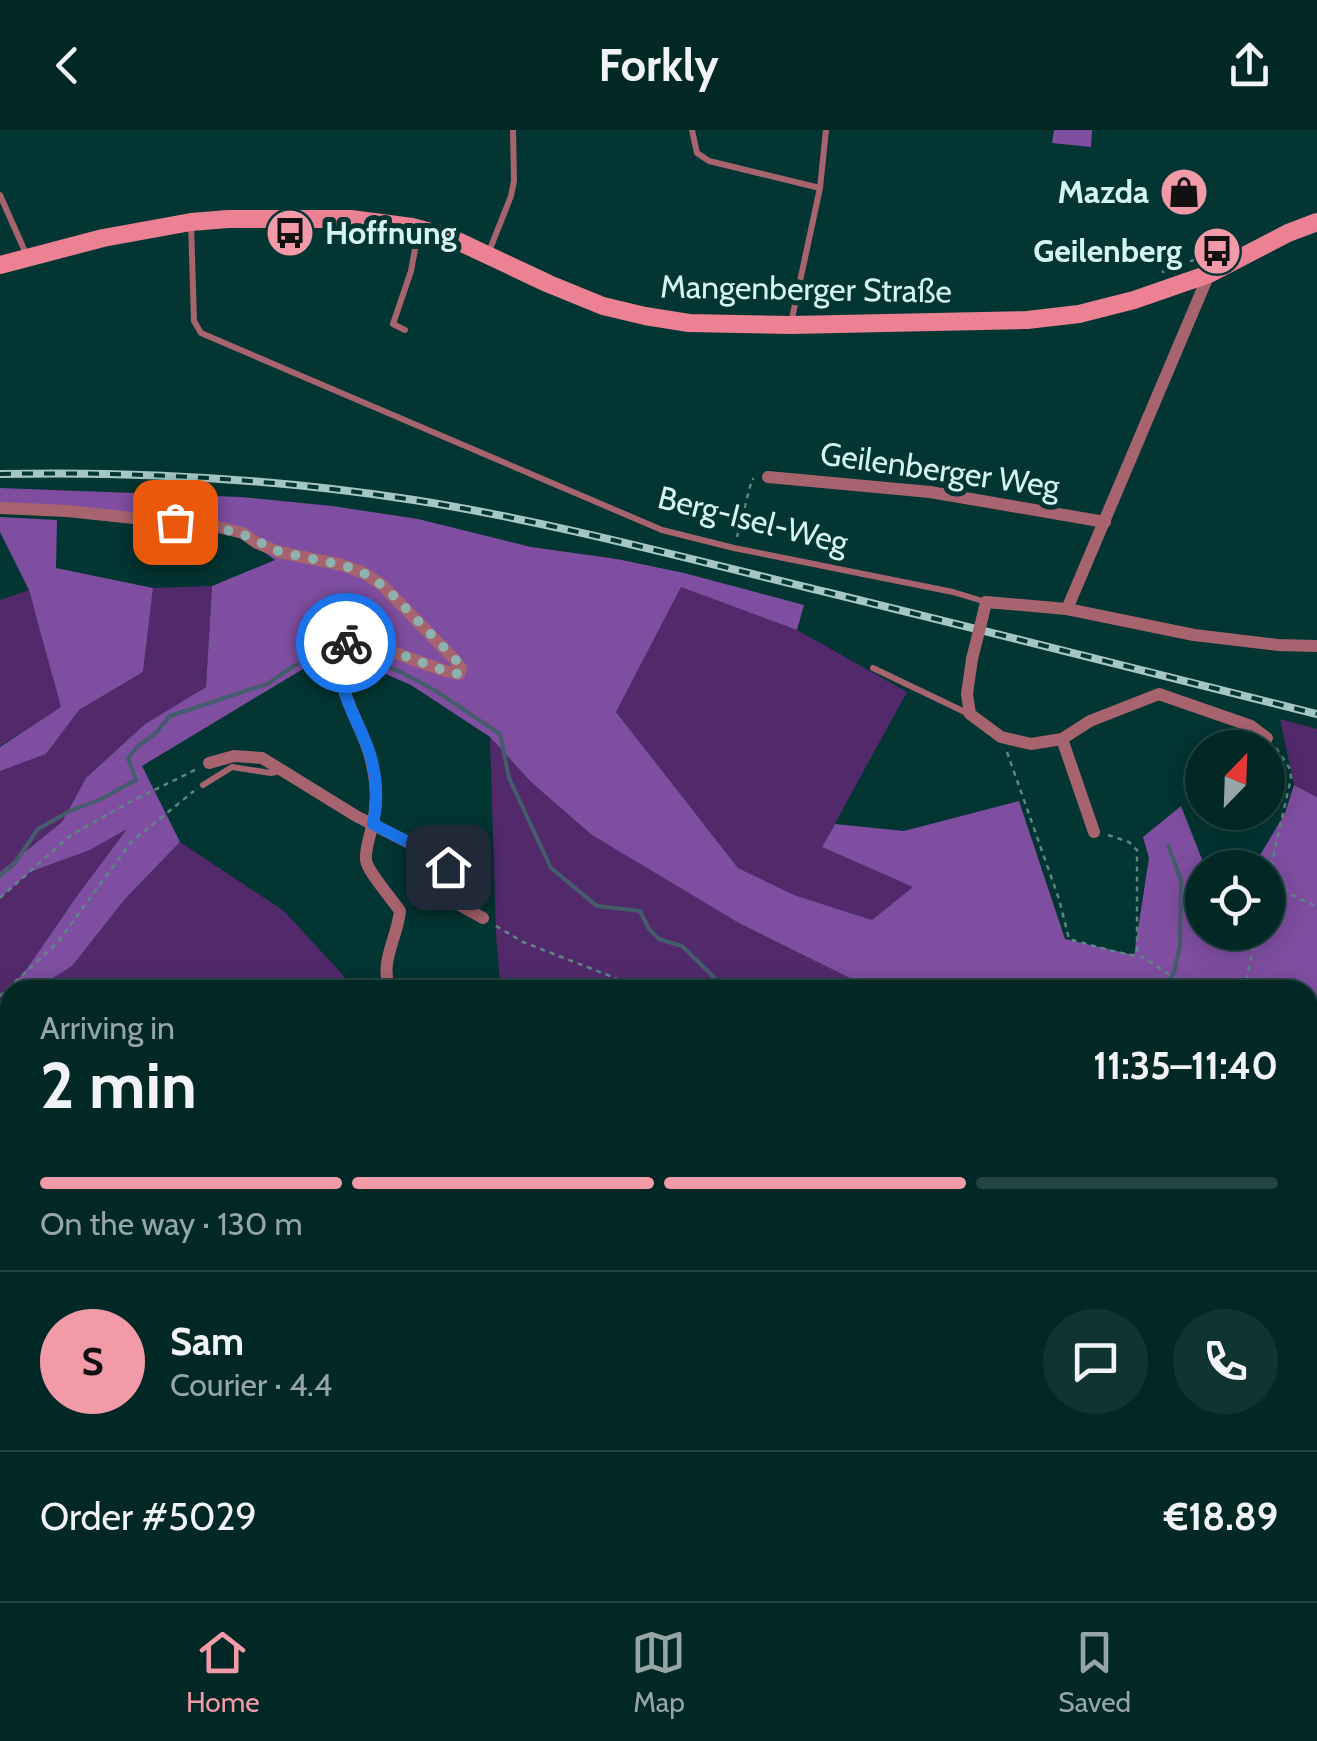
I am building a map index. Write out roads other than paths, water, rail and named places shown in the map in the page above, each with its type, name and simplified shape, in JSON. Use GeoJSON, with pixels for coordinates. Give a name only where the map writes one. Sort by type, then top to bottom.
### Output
{"type":"FeatureCollection","features":[{"type":"Feature","properties":{"kind":"main road","name":"Mangenberger Straße"},"geometry":{"type":"LineString","coordinates":[[0,266],[128,233],[191,222],[228,218],[351,219],[449,237],[602,306],[689,323],[1027,320],[1078,314],[1134,300],[1209,274],[1316,226]]}},
{"type":"Feature","properties":{"kind":"street"},"geometry":{"type":"LineString","coordinates":[[1067,609],[1209,274]]}},
{"type":"Feature","properties":{"kind":"street","name":"Geilenberger Weg"},"geometry":{"type":"LineString","coordinates":[[768,477],[930,492],[1104,522]]}},
{"type":"Feature","properties":{"kind":"street"},"geometry":{"type":"LineString","coordinates":[[0,508],[218,527],[280,552],[342,565],[381,584],[461,668],[459,674],[449,672],[362,640],[351,640],[341,657],[344,690],[370,754],[376,780],[367,866],[400,911],[386,962],[387,980]]}},
{"type":"Feature","properties":{"kind":"street","name":"Berg-Isel-Weg"},"geometry":{"type":"LineString","coordinates":[[984,609],[1067,609],[1194,635],[1317,646]]}},
{"type":"Feature","properties":{"kind":"street"},"geometry":{"type":"LineString","coordinates":[[984,609],[966,694],[970,714],[1001,737],[1031,744],[1062,739],[1090,721],[1158,694],[1256,730]]}},
{"type":"Feature","properties":{"kind":"street"},"geometry":{"type":"LineString","coordinates":[[1062,739],[1094,832]]}},
{"type":"Feature","properties":{"kind":"street"},"geometry":{"type":"LineString","coordinates":[[210,763],[246,755],[262,758],[444,861],[458,904],[483,918]]}},
{"type":"Feature","properties":{"kind":"lane"},"geometry":{"type":"LineString","coordinates":[[488,255],[512,196],[512,130]]}},
{"type":"Feature","properties":{"kind":"lane"},"geometry":{"type":"LineString","coordinates":[[692,130],[697,153],[702,158],[820,188]]}},
{"type":"Feature","properties":{"kind":"lane"},"geometry":{"type":"LineString","coordinates":[[791,325],[820,188],[826,130]]}},
{"type":"Feature","properties":{"kind":"lane"},"geometry":{"type":"LineString","coordinates":[[0,195],[28,257]]}},
{"type":"Feature","properties":{"kind":"lane","name":"Berg-Isel-Weg"},"geometry":{"type":"LineString","coordinates":[[191,222],[194,322],[202,333],[662,530],[954,592],[984,609]]}},
{"type":"Feature","properties":{"kind":"lane"},"geometry":{"type":"LineString","coordinates":[[405,330],[392,324],[412,270],[419,229]]}},
{"type":"Feature","properties":{"kind":"lane"},"geometry":{"type":"LineString","coordinates":[[872,668],[970,714]]}},
{"type":"Feature","properties":{"kind":"lane"},"geometry":{"type":"LineString","coordinates":[[203,785],[232,767],[271,773],[285,771]]}},
{"type":"Feature","properties":{"kind":"waterway"},"geometry":{"type":"LineString","coordinates":[[0,876],[14,864],[38,829],[136,780],[128,758],[170,716],[267,684],[292,667],[332,650]]}},
{"type":"Feature","properties":{"kind":"waterway"},"geometry":{"type":"LineString","coordinates":[[348,653],[399,671],[500,734],[509,778],[551,868],[597,906],[640,911],[659,939],[682,946],[717,980]]}},
{"type":"Feature","properties":{"kind":"waterway"},"geometry":{"type":"LineString","coordinates":[[1168,845],[1181,880],[1180,945],[1171,980]]}},
{"type":"Feature","properties":{"kind":"railway"},"geometry":{"type":"LineString","coordinates":[[0,474],[156,475],[259,482],[466,509],[672,554],[1317,714]]}},
{"type":"Feature","properties":{"kind":"place","name":"Mazda"},"geometry":{"type":"Point","coordinates":[1184,192]}},
{"type":"Feature","properties":{"kind":"place","name":"Hoffnung"},"geometry":{"type":"Point","coordinates":[290,233]}},
{"type":"Feature","properties":{"kind":"place","name":"Geilenberg"},"geometry":{"type":"Point","coordinates":[1217,251]}}]}
